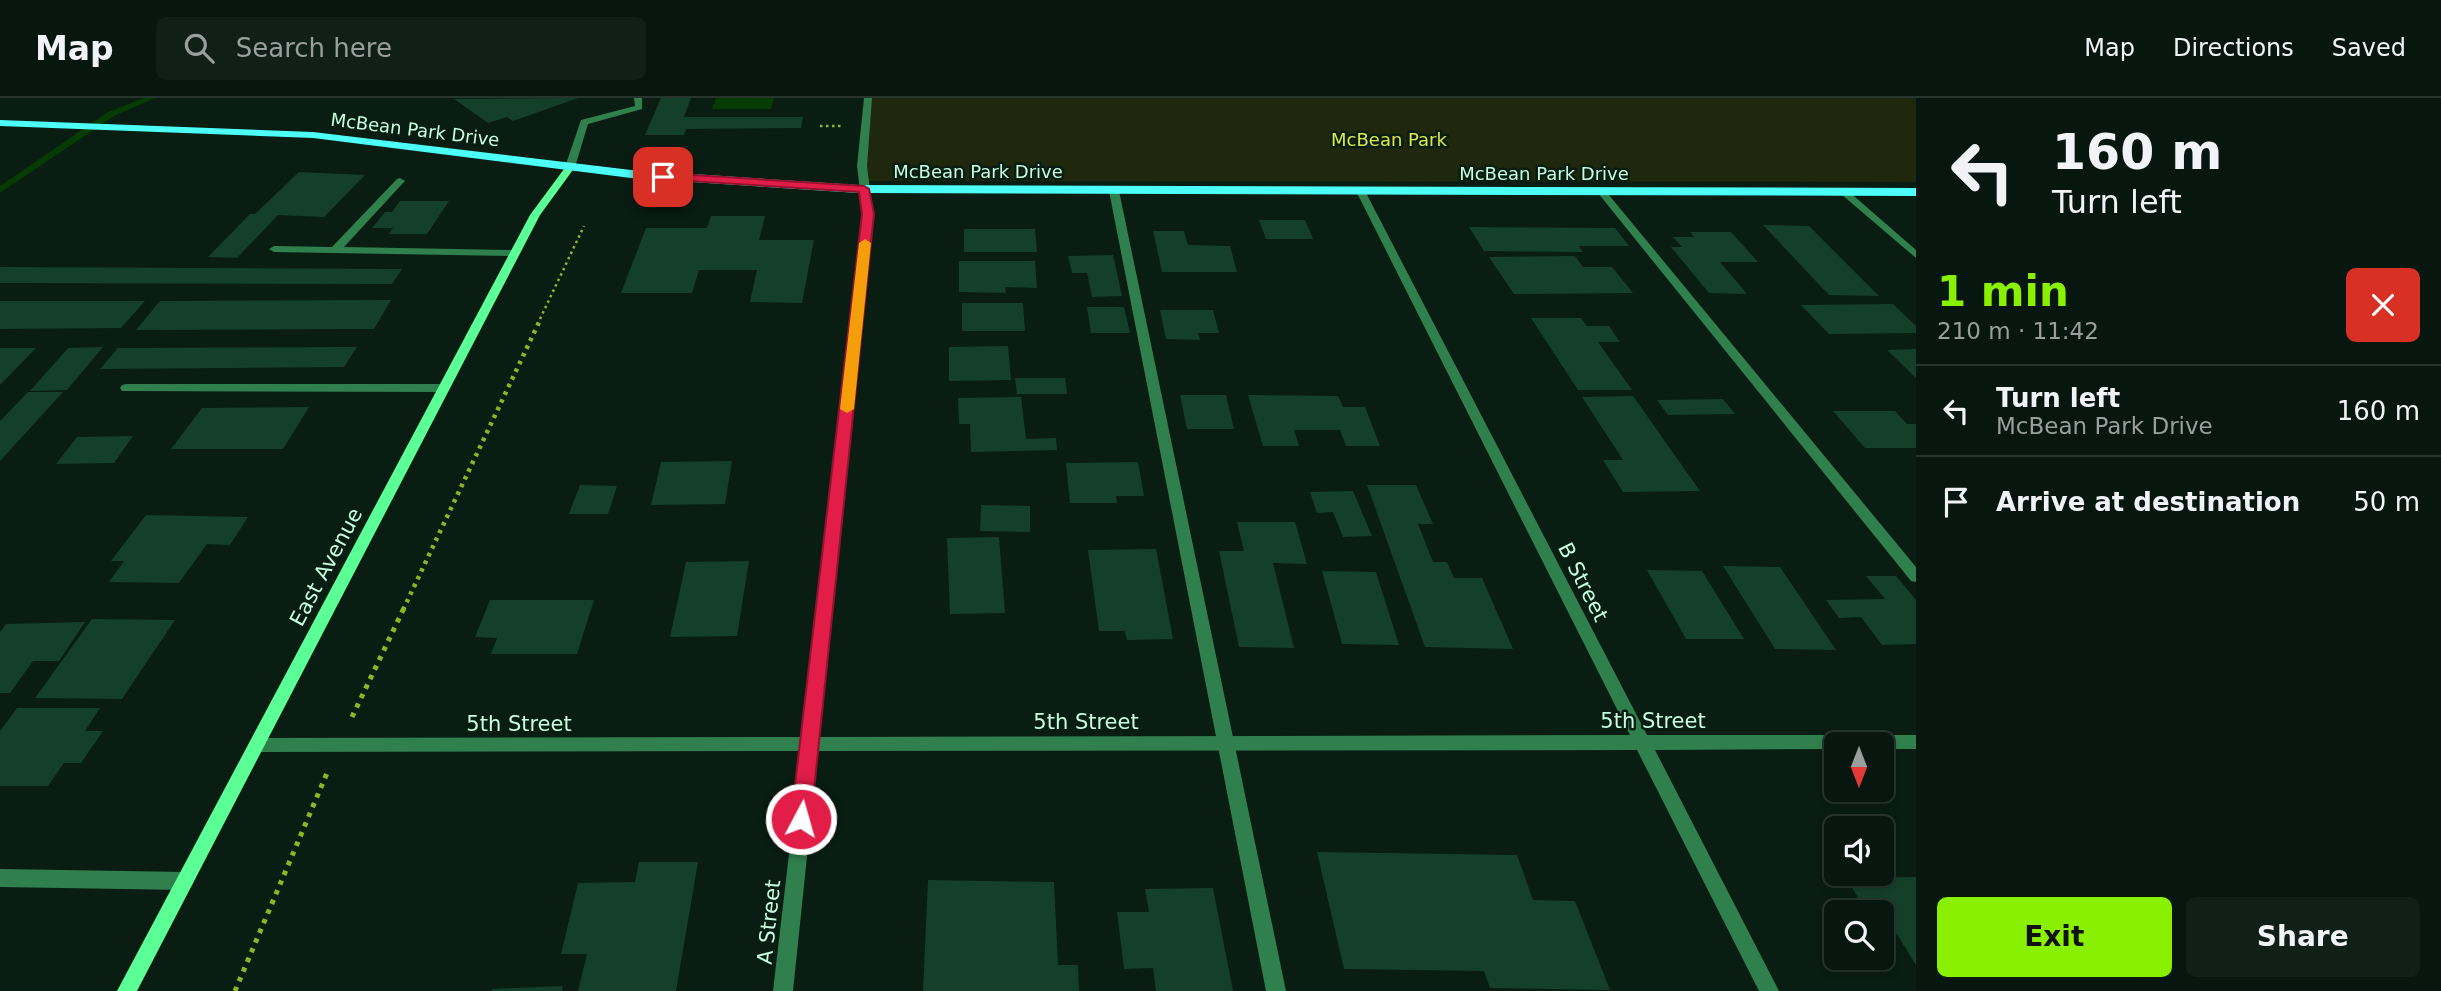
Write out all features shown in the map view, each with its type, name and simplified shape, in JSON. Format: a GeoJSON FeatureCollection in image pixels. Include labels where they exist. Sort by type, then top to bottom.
{"type":"FeatureCollection","features":[{"type":"Feature","properties":{"kind":"main road","name":"McBean Park Drive"},"geometry":{"type":"LineString","coordinates":[[0,123],[313,135],[685,179],[864,189],[1916,192]]}},
{"type":"Feature","properties":{"kind":"street"},"geometry":{"type":"LineString","coordinates":[[570,167],[584,122],[639,107],[638,98]]}},
{"type":"Feature","properties":{"kind":"street","name":"A Street"},"geometry":{"type":"LineString","coordinates":[[783,991],[868,214],[862,166],[868,98]]}},
{"type":"Feature","properties":{"kind":"street","name":"East Avenue"},"geometry":{"type":"LineString","coordinates":[[127,991],[514,253],[535,215],[570,167]]}},
{"type":"Feature","properties":{"kind":"street"},"geometry":{"type":"LineString","coordinates":[[335,250],[400,181]]}},
{"type":"Feature","properties":{"kind":"street"},"geometry":{"type":"LineString","coordinates":[[1114,191],[1276,991]]}},
{"type":"Feature","properties":{"kind":"street","name":"B Street"},"geometry":{"type":"LineString","coordinates":[[1361,191],[1769,991]]}},
{"type":"Feature","properties":{"kind":"street"},"geometry":{"type":"LineString","coordinates":[[1601,191],[1916,577]]}},
{"type":"Feature","properties":{"kind":"street"},"geometry":{"type":"LineString","coordinates":[[1844,192],[1916,255]]}},
{"type":"Feature","properties":{"kind":"street"},"geometry":{"type":"LineString","coordinates":[[274,249],[514,253]]}},
{"type":"Feature","properties":{"kind":"street"},"geometry":{"type":"LineString","coordinates":[[126,388],[444,388]]}},
{"type":"Feature","properties":{"kind":"street","name":"5th Street"},"geometry":{"type":"LineString","coordinates":[[257,745],[1916,742]]}},
{"type":"Feature","properties":{"kind":"street"},"geometry":{"type":"LineString","coordinates":[[0,878],[186,881]]}},
{"type":"Feature","properties":{"kind":"path"},"geometry":{"type":"LineString","coordinates":[[820,127],[843,126]]}},
{"type":"Feature","properties":{"kind":"path"},"geometry":{"type":"LineString","coordinates":[[369,678],[584,226]]}},
{"type":"Feature","properties":{"kind":"path"},"geometry":{"type":"LineString","coordinates":[[235,991],[307,825],[310,810]]}},
{"type":"Feature","properties":{"kind":"green space","name":"McBean Park"},"geometry":{"type":"Polygon","coordinates":[[[867,98],[1916,98],[1916,182],[861,181],[867,98]]]}},
{"type":"Feature","properties":{"kind":"shaded area"},"geometry":{"type":"Polygon","coordinates":[[[716,98],[774,98],[771,109],[712,109],[716,98]]]}},
{"type":"Feature","properties":{"kind":"building"},"geometry":{"type":"Polygon","coordinates":[[[578,98],[513,121],[507,117],[488,123],[454,99],[578,98]]]}},
{"type":"Feature","properties":{"kind":"building"},"geometry":{"type":"Polygon","coordinates":[[[661,98],[691,98],[684,117],[803,117],[801,128],[686,129],[684,135],[645,135],[661,98]]]}},
{"type":"Feature","properties":{"kind":"building"},"geometry":{"type":"Polygon","coordinates":[[[299,172],[365,175],[324,217],[278,215],[237,258],[208,257],[250,214],[255,214],[299,172]]]}},
{"type":"Feature","properties":{"kind":"building"},"geometry":{"type":"Polygon","coordinates":[[[400,201],[449,201],[427,234],[389,234],[393,228],[372,228],[385,212],[392,212],[400,201]]]}},
{"type":"Feature","properties":{"kind":"building"},"geometry":{"type":"Polygon","coordinates":[[[711,216],[765,216],[759,240],[814,240],[802,303],[750,302],[757,270],[699,270],[692,293],[621,293],[646,228],[707,228],[711,216]]]}},
{"type":"Feature","properties":{"kind":"building"},"geometry":{"type":"Polygon","coordinates":[[[1259,220],[1305,220],[1313,239],[1266,239],[1259,220]]]}},
{"type":"Feature","properties":{"kind":"building"},"geometry":{"type":"Polygon","coordinates":[[[1763,225],[1809,226],[1879,296],[1829,295],[1763,225]]]}},
{"type":"Feature","properties":{"kind":"building"},"geometry":{"type":"Polygon","coordinates":[[[1469,227],[1615,228],[1629,246],[1579,246],[1583,252],[1484,251],[1469,227]]]}},
{"type":"Feature","properties":{"kind":"building"},"geometry":{"type":"Polygon","coordinates":[[[964,229],[1035,229],[1037,252],[964,252],[964,229]]]}},
{"type":"Feature","properties":{"kind":"building"},"geometry":{"type":"Polygon","coordinates":[[[1153,231],[1184,231],[1188,245],[1230,246],[1237,272],[1162,272],[1153,231]]]}},
{"type":"Feature","properties":{"kind":"building"},"geometry":{"type":"Polygon","coordinates":[[[1690,232],[1731,232],[1758,262],[1720,262],[1747,294],[1709,293],[1671,247],[1682,247],[1673,237],[1694,237],[1690,232]]]}},
{"type":"Feature","properties":{"kind":"building"},"geometry":{"type":"Polygon","coordinates":[[[1113,255],[1122,296],[1092,297],[1087,273],[1072,273],[1068,256],[1113,255]]]}},
{"type":"Feature","properties":{"kind":"building"},"geometry":{"type":"Polygon","coordinates":[[[1575,256],[1583,267],[1612,267],[1633,293],[1514,294],[1489,257],[1575,256]]]}},
{"type":"Feature","properties":{"kind":"building"},"geometry":{"type":"Polygon","coordinates":[[[959,261],[1035,261],[1037,288],[1005,287],[1006,293],[959,292],[959,261]]]}},
{"type":"Feature","properties":{"kind":"building"},"geometry":{"type":"Polygon","coordinates":[[[0,267],[402,269],[392,284],[0,283],[0,267]]]}},
{"type":"Feature","properties":{"kind":"building"},"geometry":{"type":"Polygon","coordinates":[[[391,300],[374,329],[136,330],[160,301],[391,300]]]}},
{"type":"Feature","properties":{"kind":"building"},"geometry":{"type":"Polygon","coordinates":[[[0,301],[145,301],[121,328],[0,329],[0,301]]]}},
{"type":"Feature","properties":{"kind":"building"},"geometry":{"type":"Polygon","coordinates":[[[962,303],[1023,303],[1025,331],[962,331],[962,303]]]}},
{"type":"Feature","properties":{"kind":"building"},"geometry":{"type":"Polygon","coordinates":[[[1893,304],[1916,326],[1916,333],[1829,334],[1801,305],[1893,304]]]}},
{"type":"Feature","properties":{"kind":"building"},"geometry":{"type":"Polygon","coordinates":[[[1087,307],[1124,307],[1130,333],[1091,333],[1087,307]]]}},
{"type":"Feature","properties":{"kind":"building"},"geometry":{"type":"Polygon","coordinates":[[[1160,310],[1213,310],[1219,333],[1198,333],[1200,340],[1166,339],[1160,310]]]}},
{"type":"Feature","properties":{"kind":"building"},"geometry":{"type":"Polygon","coordinates":[[[1531,318],[1581,318],[1587,326],[1609,326],[1620,342],[1598,342],[1632,390],[1578,390],[1531,318]]]}},
{"type":"Feature","properties":{"kind":"building"},"geometry":{"type":"Polygon","coordinates":[[[1008,346],[1011,380],[949,381],[949,347],[1008,346]]]}},
{"type":"Feature","properties":{"kind":"building"},"geometry":{"type":"Polygon","coordinates":[[[103,347],[67,390],[30,391],[68,348],[103,347]]]}},
{"type":"Feature","properties":{"kind":"building"},"geometry":{"type":"Polygon","coordinates":[[[357,347],[344,367],[100,369],[118,348],[357,347]]]}},
{"type":"Feature","properties":{"kind":"building"},"geometry":{"type":"Polygon","coordinates":[[[0,348],[36,348],[0,385],[0,348]]]}},
{"type":"Feature","properties":{"kind":"building"},"geometry":{"type":"Polygon","coordinates":[[[1916,349],[1916,378],[1887,350],[1916,349]]]}},
{"type":"Feature","properties":{"kind":"building"},"geometry":{"type":"Polygon","coordinates":[[[1015,378],[1065,378],[1067,394],[1017,394],[1015,378]]]}},
{"type":"Feature","properties":{"kind":"building"},"geometry":{"type":"Polygon","coordinates":[[[28,392],[63,392],[0,461],[0,421],[28,392]]]}},
{"type":"Feature","properties":{"kind":"building"},"geometry":{"type":"Polygon","coordinates":[[[1180,395],[1226,395],[1234,429],[1187,429],[1180,395]]]}},
{"type":"Feature","properties":{"kind":"building"},"geometry":{"type":"Polygon","coordinates":[[[1248,395],[1338,396],[1343,407],[1365,407],[1380,446],[1346,446],[1340,430],[1294,430],[1299,446],[1263,446],[1248,395]]]}},
{"type":"Feature","properties":{"kind":"building"},"geometry":{"type":"Polygon","coordinates":[[[1633,396],[1700,491],[1623,492],[1603,460],[1623,460],[1582,397],[1633,396]]]}},
{"type":"Feature","properties":{"kind":"building"},"geometry":{"type":"Polygon","coordinates":[[[1021,397],[1026,439],[1056,438],[1057,450],[971,452],[970,424],[959,424],[958,398],[1021,397]]]}},
{"type":"Feature","properties":{"kind":"building"},"geometry":{"type":"Polygon","coordinates":[[[1723,399],[1735,414],[1668,415],[1657,400],[1723,399]]]}},
{"type":"Feature","properties":{"kind":"building"},"geometry":{"type":"Polygon","coordinates":[[[309,407],[283,449],[171,449],[202,408],[309,407]]]}},
{"type":"Feature","properties":{"kind":"building"},"geometry":{"type":"Polygon","coordinates":[[[1833,411],[1895,411],[1907,424],[1916,424],[1916,448],[1865,448],[1833,411]]]}},
{"type":"Feature","properties":{"kind":"building"},"geometry":{"type":"Polygon","coordinates":[[[133,436],[114,463],[56,464],[77,437],[133,436]]]}},
{"type":"Feature","properties":{"kind":"building"},"geometry":{"type":"Polygon","coordinates":[[[732,461],[725,504],[651,505],[661,462],[732,461]]]}},
{"type":"Feature","properties":{"kind":"building"},"geometry":{"type":"Polygon","coordinates":[[[1138,462],[1144,496],[1116,496],[1117,503],[1070,503],[1066,463],[1138,462]]]}},
{"type":"Feature","properties":{"kind":"building"},"geometry":{"type":"Polygon","coordinates":[[[580,485],[617,486],[608,514],[569,514],[580,485]]]}},
{"type":"Feature","properties":{"kind":"building"},"geometry":{"type":"Polygon","coordinates":[[[1367,485],[1416,485],[1433,524],[1418,524],[1433,562],[1447,562],[1454,578],[1482,578],[1513,649],[1425,647],[1367,485]]]}},
{"type":"Feature","properties":{"kind":"building"},"geometry":{"type":"Polygon","coordinates":[[[1353,491],[1372,536],[1343,537],[1333,512],[1317,513],[1310,492],[1353,491]]]}},
{"type":"Feature","properties":{"kind":"building"},"geometry":{"type":"Polygon","coordinates":[[[981,505],[1030,506],[1030,532],[980,531],[981,505]]]}},
{"type":"Feature","properties":{"kind":"building"},"geometry":{"type":"Polygon","coordinates":[[[146,515],[248,517],[230,545],[207,544],[179,583],[109,582],[124,561],[111,561],[146,515]]]}},
{"type":"Feature","properties":{"kind":"building"},"geometry":{"type":"Polygon","coordinates":[[[1237,522],[1295,522],[1307,564],[1273,563],[1294,648],[1239,647],[1219,551],[1244,551],[1237,522]]]}},
{"type":"Feature","properties":{"kind":"building"},"geometry":{"type":"Polygon","coordinates":[[[999,537],[1005,613],[950,614],[947,538],[999,537]]]}},
{"type":"Feature","properties":{"kind":"building"},"geometry":{"type":"Polygon","coordinates":[[[1156,549],[1173,639],[1127,640],[1125,631],[1099,631],[1088,550],[1156,549]]]}},
{"type":"Feature","properties":{"kind":"building"},"geometry":{"type":"Polygon","coordinates":[[[749,561],[737,636],[670,637],[686,562],[749,561]]]}},
{"type":"Feature","properties":{"kind":"building"},"geometry":{"type":"Polygon","coordinates":[[[1723,566],[1780,567],[1836,650],[1775,649],[1723,566]]]}},
{"type":"Feature","properties":{"kind":"building"},"geometry":{"type":"Polygon","coordinates":[[[1647,570],[1702,571],[1744,639],[1686,639],[1647,570]]]}},
{"type":"Feature","properties":{"kind":"building"},"geometry":{"type":"Polygon","coordinates":[[[1322,571],[1376,572],[1399,645],[1342,644],[1322,571]]]}},
{"type":"Feature","properties":{"kind":"building"},"geometry":{"type":"Polygon","coordinates":[[[1866,576],[1896,576],[1916,600],[1916,644],[1882,645],[1861,617],[1839,618],[1826,600],[1885,599],[1866,576]]]}},
{"type":"Feature","properties":{"kind":"building"},"geometry":{"type":"Polygon","coordinates":[[[490,600],[594,600],[577,654],[491,654],[497,638],[475,637],[490,600]]]}},
{"type":"Feature","properties":{"kind":"building"},"geometry":{"type":"Polygon","coordinates":[[[92,619],[175,620],[122,699],[35,698],[92,619]]]}},
{"type":"Feature","properties":{"kind":"building"},"geometry":{"type":"Polygon","coordinates":[[[85,622],[59,661],[33,661],[10,693],[0,693],[0,632],[6,624],[85,622]]]}},
{"type":"Feature","properties":{"kind":"building"},"geometry":{"type":"Polygon","coordinates":[[[17,708],[100,708],[85,731],[103,731],[81,763],[64,763],[48,786],[0,786],[0,731],[17,708]]]}},
{"type":"Feature","properties":{"kind":"building"},"geometry":{"type":"Polygon","coordinates":[[[1317,852],[1517,855],[1533,900],[1575,901],[1610,990],[1490,988],[1484,971],[1344,969],[1317,852]]]}},
{"type":"Feature","properties":{"kind":"building"},"geometry":{"type":"Polygon","coordinates":[[[639,862],[698,862],[676,991],[578,991],[587,954],[561,954],[578,883],[635,882],[639,862]]]}},
{"type":"Feature","properties":{"kind":"building"},"geometry":{"type":"Polygon","coordinates":[[[1894,877],[1916,877],[1916,965],[1894,929],[1894,900],[1860,900],[1851,886],[1894,886],[1894,877]]]}},
{"type":"Feature","properties":{"kind":"building"},"geometry":{"type":"Polygon","coordinates":[[[928,880],[1054,882],[1058,965],[1078,965],[1079,991],[923,991],[928,880]]]}},
{"type":"Feature","properties":{"kind":"building"},"geometry":{"type":"Polygon","coordinates":[[[1213,888],[1233,991],[1156,991],[1153,968],[1124,969],[1117,912],[1149,912],[1145,889],[1213,888]]]}},
{"type":"Feature","properties":{"kind":"building"},"geometry":{"type":"Polygon","coordinates":[[[563,986],[562,991],[492,991],[492,989],[563,986]]]}},
{"type":"Feature","properties":{"kind":"waterway"},"geometry":{"type":"LineString","coordinates":[[0,190],[111,114],[151,98]]}},
{"type":"Feature","properties":{"kind":"slow traffic"},"geometry":{"type":"LineString","coordinates":[[847,409],[865,243]]}},
{"type":"Feature","properties":{"kind":"route"},"geometry":{"type":"LineString","coordinates":[[663,177],[864,189],[868,214],[801,819]]}}]}
